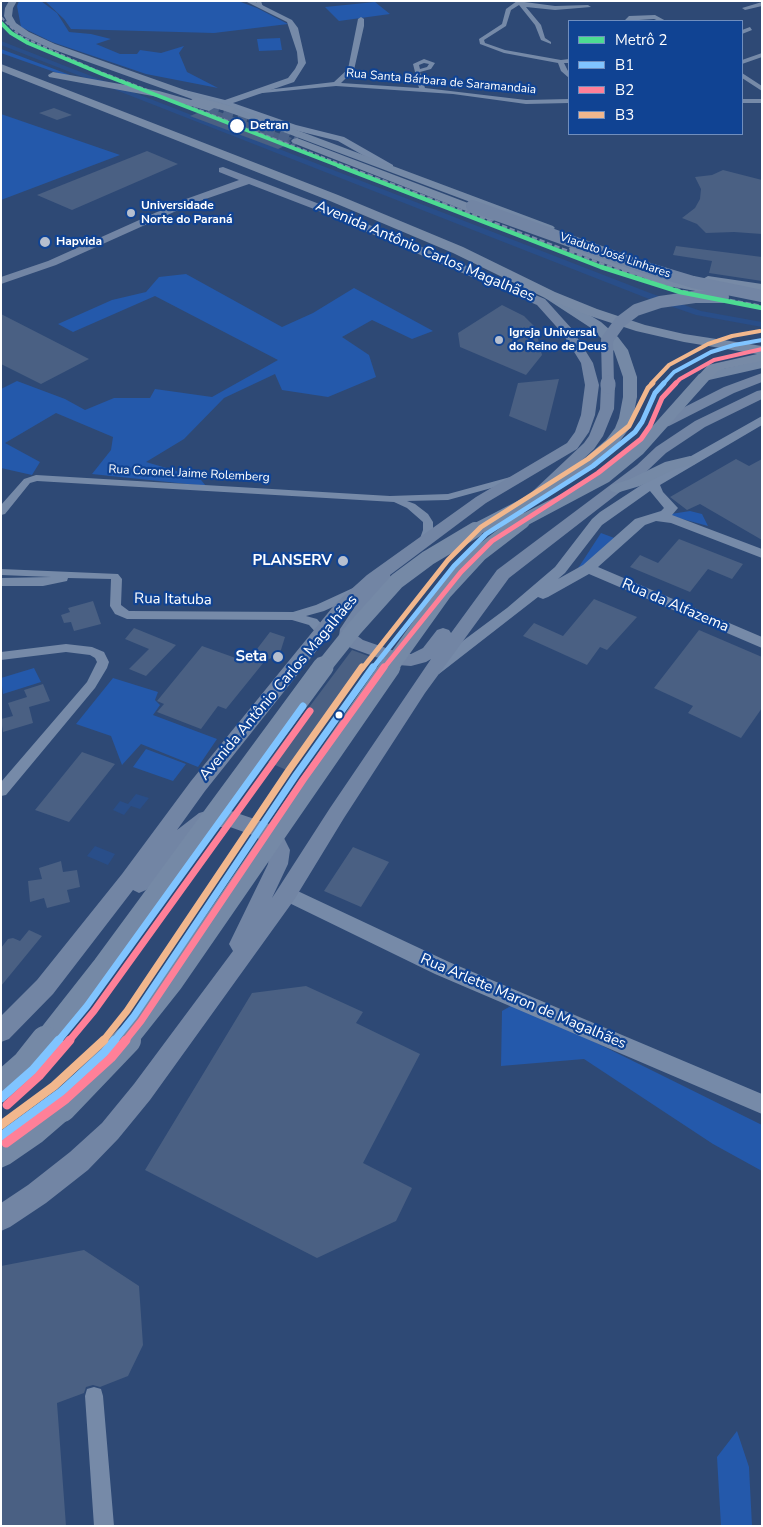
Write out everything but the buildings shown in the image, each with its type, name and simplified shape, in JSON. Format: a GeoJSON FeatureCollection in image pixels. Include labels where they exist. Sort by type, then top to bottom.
{"type":"FeatureCollection","features":[{"type":"Feature","properties":{"kind":"highway"},"geometry":{"type":"LineString","coordinates":[[1,57],[59,77],[159,91],[227,106]]}},
{"type":"Feature","properties":{"kind":"highway","name":"Avenida Antônio Carlos Magalhães"},"geometry":{"type":"LineString","coordinates":[[1,67],[334,198],[458,250],[546,298]]}},
{"type":"Feature","properties":{"kind":"highway"},"geometry":{"type":"LineString","coordinates":[[1,73],[68,98],[113,112]]}},
{"type":"Feature","properties":{"kind":"highway"},"geometry":{"type":"LineString","coordinates":[[159,91],[209,108]]}},
{"type":"Feature","properties":{"kind":"highway"},"geometry":{"type":"LineString","coordinates":[[297,141],[619,266],[668,282],[710,291],[762,296]]}},
{"type":"Feature","properties":{"kind":"highway"},"geometry":{"type":"LineString","coordinates":[[216,151],[216,162],[223,170]]}},
{"type":"Feature","properties":{"kind":"highway"},"geometry":{"type":"LineString","coordinates":[[242,180],[334,198]]}},
{"type":"Feature","properties":{"kind":"highway"},"geometry":{"type":"LineString","coordinates":[[458,250],[477,275]]}},
{"type":"Feature","properties":{"kind":"highway"},"geometry":{"type":"LineString","coordinates":[[610,251],[692,276],[762,288]]}},
{"type":"Feature","properties":{"kind":"highway"},"geometry":{"type":"LineString","coordinates":[[546,298],[662,334],[724,346],[762,350]]}},
{"type":"Feature","properties":{"kind":"highway"},"geometry":{"type":"LineString","coordinates":[[704,377],[720,364],[762,358]]}},
{"type":"Feature","properties":{"kind":"main road"},"geometry":{"type":"LineString","coordinates":[[13,1],[9,8],[8,16],[14,25],[26,34],[159,91]]}},
{"type":"Feature","properties":{"kind":"main road"},"geometry":{"type":"LineString","coordinates":[[227,106],[394,170],[471,202],[610,251]]}},
{"type":"Feature","properties":{"kind":"main road","name":"Avenida Antônio Carlos Magalhães"},"geometry":{"type":"LineString","coordinates":[[1,1086],[26,1064],[103,966],[294,707],[354,629],[398,581],[428,558],[531,500],[584,466],[611,443],[622,429],[629,407],[630,377],[621,350],[596,325],[546,298],[477,275],[242,180],[223,170]]}},
{"type":"Feature","properties":{"kind":"main road"},"geometry":{"type":"LineString","coordinates":[[1,281],[52,263],[190,201],[242,180]]}},
{"type":"Feature","properties":{"kind":"main road","name":"Viaduto José Linhares"},"geometry":{"type":"LineString","coordinates":[[453,201],[471,202],[640,266],[693,282],[762,296]]}},
{"type":"Feature","properties":{"kind":"main road","name":"Avenida Antônio Carlos Magalhães"},"geometry":{"type":"LineString","coordinates":[[531,500],[589,446],[602,424],[607,409],[607,340],[620,322],[636,310],[660,302],[695,297],[762,296]]}},
{"type":"Feature","properties":{"kind":"main road","name":"Avenida Antônio Carlos Magalhães"},"geometry":{"type":"LineString","coordinates":[[1,1032],[45,987],[110,905],[198,786],[322,632],[362,588],[481,500],[562,452],[578,439],[585,425],[591,396],[589,371],[582,354],[546,298]]}},
{"type":"Feature","properties":{"kind":"main road"},"geometry":{"type":"LineString","coordinates":[[1,1156],[33,1133],[62,1108],[134,1032],[172,983],[356,714],[444,592],[479,554],[522,522],[603,479],[638,451],[704,377],[762,364]]}},
{"type":"Feature","properties":{"kind":"main road"},"geometry":{"type":"LineString","coordinates":[[664,423],[729,390],[762,377]]}},
{"type":"Feature","properties":{"kind":"main road"},"geometry":{"type":"LineString","coordinates":[[386,569],[380,583],[348,629],[347,636],[358,644],[398,659],[411,660],[420,658],[429,652],[460,612],[478,594],[617,488],[661,450],[722,412],[762,394]]}},
{"type":"Feature","properties":{"kind":"main road"},"geometry":{"type":"LineString","coordinates":[[691,430],[716,398]]}},
{"type":"Feature","properties":{"kind":"main road"},"geometry":{"type":"LineString","coordinates":[[481,500],[554,471],[578,457]]}},
{"type":"Feature","properties":{"kind":"main road"},"geometry":{"type":"LineString","coordinates":[[617,488],[634,483],[670,465],[690,461]]}},
{"type":"Feature","properties":{"kind":"main road"},"geometry":{"type":"LineString","coordinates":[[1,1218],[37,1194],[72,1166],[110,1130],[142,1092],[287,894],[429,674],[504,574]]}},
{"type":"Feature","properties":{"kind":"main road"},"geometry":{"type":"LineString","coordinates":[[110,905],[133,890],[188,831],[206,819],[230,819],[262,830],[275,840],[278,845],[280,850],[278,864],[241,943],[234,967]]}},
{"type":"Feature","properties":{"kind":"street"},"geometry":{"type":"LineString","coordinates":[[227,106],[252,92],[291,80],[302,63],[301,52],[292,24],[260,4],[248,1]]}},
{"type":"Feature","properties":{"kind":"street"},"geometry":{"type":"LineString","coordinates":[[520,3],[538,24],[543,39],[549,43]]}},
{"type":"Feature","properties":{"kind":"street"},"geometry":{"type":"LineString","coordinates":[[568,61],[561,62],[491,48],[483,44],[481,40],[504,25],[509,9],[520,3],[555,8],[588,7]]}},
{"type":"Feature","properties":{"kind":"street"},"geometry":{"type":"LineString","coordinates":[[745,8],[762,4]]}},
{"type":"Feature","properties":{"kind":"street"},"geometry":{"type":"LineString","coordinates":[[336,84],[351,70],[361,19]]}},
{"type":"Feature","properties":{"kind":"street"},"geometry":{"type":"LineString","coordinates":[[627,20],[661,19]]}},
{"type":"Feature","properties":{"kind":"street"},"geometry":{"type":"LineString","coordinates":[[743,32],[750,29]]}},
{"type":"Feature","properties":{"kind":"street"},"geometry":{"type":"LineString","coordinates":[[743,62],[762,55]]}},
{"type":"Feature","properties":{"kind":"street"},"geometry":{"type":"LineString","coordinates":[[423,90],[418,72],[430,67],[432,63],[426,61]]}},
{"type":"Feature","properties":{"kind":"street"},"geometry":{"type":"LineString","coordinates":[[561,62],[563,70],[568,75]]}},
{"type":"Feature","properties":{"kind":"street"},"geometry":{"type":"LineString","coordinates":[[743,76],[762,89]]}},
{"type":"Feature","properties":{"kind":"street","name":"Rua Santa Bárbara de Saramandaia"},"geometry":{"type":"LineString","coordinates":[[252,92],[336,84],[423,90],[526,102],[568,101]]}},
{"type":"Feature","properties":{"kind":"street"},"geometry":{"type":"LineString","coordinates":[[743,101],[762,102]]}},
{"type":"Feature","properties":{"kind":"street"},"geometry":{"type":"LineString","coordinates":[[429,674],[512,611],[560,570],[605,514],[656,480],[762,420]]}},
{"type":"Feature","properties":{"kind":"street","name":"Rua Coronel Jaime Rolemberg"},"geometry":{"type":"LineString","coordinates":[[1,512],[27,481],[36,478],[390,500],[448,497],[514,479]]}},
{"type":"Feature","properties":{"kind":"street"},"geometry":{"type":"LineString","coordinates":[[512,611],[588,568],[640,522],[666,514],[672,508],[657,493],[654,485],[656,480]]}},
{"type":"Feature","properties":{"kind":"street","name":"Rua Coronel Jaime Rolemberg"},"geometry":{"type":"LineString","coordinates":[[390,500],[411,506],[424,516],[428,522],[428,530],[423,544]]}},
{"type":"Feature","properties":{"kind":"street"},"geometry":{"type":"LineString","coordinates":[[656,517],[682,522],[762,554]]}},
{"type":"Feature","properties":{"kind":"street","name":"Rua da Alfazema"},"geometry":{"type":"LineString","coordinates":[[588,568],[762,643]]}},
{"type":"Feature","properties":{"kind":"street","name":"Rua Itatuba"},"geometry":{"type":"LineString","coordinates":[[1,572],[114,576],[117,579],[115,606],[119,611],[127,615],[292,616],[313,622],[322,632]]}},
{"type":"Feature","properties":{"kind":"street","name":"Rua Itatuba"},"geometry":{"type":"LineString","coordinates":[[1,582],[51,582],[88,574]]}},
{"type":"Feature","properties":{"kind":"street","name":"Rua Itatuba"},"geometry":{"type":"LineString","coordinates":[[292,616],[320,608],[362,588]]}},
{"type":"Feature","properties":{"kind":"street"},"geometry":{"type":"LineString","coordinates":[[1,656],[66,648],[92,651],[100,656],[102,662],[101,668],[90,685],[1,791]]}},
{"type":"Feature","properties":{"kind":"street","name":"Rua Arlette Maron de Magalhães"},"geometry":{"type":"LineString","coordinates":[[287,894],[442,968],[762,1104]]}},
{"type":"Feature","properties":{"kind":"street"},"geometry":{"type":"LineString","coordinates":[[94,1396],[104,1526]]}},
{"type":"Feature","properties":{"kind":"shaded area"},"geometry":{"type":"Polygon","coordinates":[[[19,1],[41,1],[57,13],[69,32],[91,34],[111,39],[96,44],[120,54],[137,54],[140,50],[161,53],[184,46],[179,53],[187,72],[218,88],[146,74],[52,42],[21,27],[17,6],[19,1]]]}},
{"type":"Feature","properties":{"kind":"shaded area"},"geometry":{"type":"Polygon","coordinates":[[[45,1],[238,1],[257,8],[288,24],[214,33],[71,29],[64,19],[45,1]]]}},
{"type":"Feature","properties":{"kind":"shaded area"},"geometry":{"type":"Polygon","coordinates":[[[375,2],[390,14],[339,21],[325,7],[375,2]]]}},
{"type":"Feature","properties":{"kind":"shaded area"},"geometry":{"type":"Polygon","coordinates":[[[280,38],[282,50],[259,51],[257,39],[280,38]]]}},
{"type":"Feature","properties":{"kind":"shaded area"},"geometry":{"type":"Polygon","coordinates":[[[1,49],[78,78],[63,75],[1,53],[1,49]]]}},
{"type":"Feature","properties":{"kind":"shaded area"},"geometry":{"type":"Polygon","coordinates":[[[1,114],[120,155],[1,200],[1,114]]]}},
{"type":"Feature","properties":{"kind":"shaded area"},"geometry":{"type":"Polygon","coordinates":[[[186,274],[282,327],[313,313],[354,288],[433,331],[412,339],[372,320],[342,337],[369,355],[376,377],[328,397],[282,390],[275,374],[224,398],[184,439],[146,462],[180,472],[192,469],[206,486],[92,474],[111,450],[113,437],[56,413],[5,443],[40,462],[32,475],[1,468],[1,389],[17,381],[65,399],[85,410],[114,398],[150,398],[155,389],[212,397],[278,360],[155,296],[73,332],[58,324],[112,300],[146,292],[159,277],[186,274]]]}},
{"type":"Feature","properties":{"kind":"shaded area"},"geometry":{"type":"Polygon","coordinates":[[[690,511],[702,514],[708,526],[671,516],[671,514],[690,511]]]}},
{"type":"Feature","properties":{"kind":"shaded area"},"geometry":{"type":"Polygon","coordinates":[[[601,533],[617,539],[573,576],[601,533]]]}},
{"type":"Feature","properties":{"kind":"shaded area"},"geometry":{"type":"Polygon","coordinates":[[[34,668],[41,682],[3,694],[1,678],[34,668]]]}},
{"type":"Feature","properties":{"kind":"shaded area"},"geometry":{"type":"Polygon","coordinates":[[[113,678],[158,692],[155,700],[160,705],[153,715],[217,739],[198,767],[141,744],[122,765],[111,736],[76,724],[113,678]]]}},
{"type":"Feature","properties":{"kind":"shaded area"},"geometry":{"type":"Polygon","coordinates":[[[146,749],[186,764],[173,781],[133,767],[146,749]]]}},
{"type":"Feature","properties":{"kind":"shaded area"},"geometry":{"type":"Polygon","coordinates":[[[136,794],[149,798],[140,809],[131,806],[124,815],[113,810],[120,801],[128,804],[136,794]]]}},
{"type":"Feature","properties":{"kind":"shaded area"},"geometry":{"type":"Polygon","coordinates":[[[95,846],[115,854],[108,865],[87,856],[95,846]]]}},
{"type":"Feature","properties":{"kind":"shaded area"},"geometry":{"type":"Polygon","coordinates":[[[516,1003],[762,1125],[762,1171],[713,1144],[584,1059],[501,1066],[502,1011],[516,1003]]]}},
{"type":"Feature","properties":{"kind":"shaded area"},"geometry":{"type":"Polygon","coordinates":[[[737,1431],[749,1467],[752,1526],[721,1526],[717,1457],[737,1431]]]}},
{"type":"Feature","properties":{"kind":"waterway"},"geometry":{"type":"LineString","coordinates":[[1,43],[647,295],[699,313],[762,325]]}},
{"type":"Feature","properties":{"kind":"tunnel"},"geometry":{"type":"LineString","coordinates":[[209,108],[297,141]]}},
{"type":"Feature","properties":{"kind":"railway"},"geometry":{"type":"LineString","coordinates":[[1,17],[20,36],[93,69],[348,167]]}},
{"type":"Feature","properties":{"kind":"railway"},"geometry":{"type":"LineString","coordinates":[[345,166],[605,265],[683,291],[762,306]]}},
{"type":"Feature","properties":{"kind":"metro line","name":"2"},"geometry":{"type":"LineString","coordinates":[[1,23],[11,33],[28,43],[102,74],[601,267],[680,292],[762,308]]}},
{"type":"Feature","properties":{"kind":"transit line","name":"B3"},"geometry":{"type":"LineString","coordinates":[[1,1125],[54,1086],[99,1046],[127,1011],[289,770],[377,647],[448,560],[481,527],[588,459],[629,426],[648,388],[669,365],[708,344],[732,336],[760,331]]}},
{"type":"Feature","properties":{"kind":"transit line","name":"B1"},"geometry":{"type":"LineString","coordinates":[[1,1136],[60,1093],[105,1052],[134,1016],[296,775],[384,652],[454,566],[486,534],[593,466],[635,432],[642,422],[655,393],[674,372],[711,352],[734,345],[762,340]]}},
{"type":"Feature","properties":{"kind":"transit line","name":"B2"},"geometry":{"type":"LineString","coordinates":[[6,1143],[66,1099],[111,1058],[141,1021],[303,780],[391,657],[461,572],[492,541],[598,473],[641,439],[650,426],[662,398],[680,379],[714,360],[762,349]]}},
{"type":"Feature","properties":{"kind":"transit line","name":"B1"},"geometry":{"type":"LineString","coordinates":[[1,1098],[33,1070],[87,1006],[303,706]]}},
{"type":"Feature","properties":{"kind":"transit line","name":"B2"},"geometry":{"type":"LineString","coordinates":[[7,1105],[39,1076],[94,1011],[310,711]]}},
{"type":"Feature","properties":{"kind":"place","name":"Detran"},"geometry":{"type":"Point","coordinates":[237,126]}},
{"type":"Feature","properties":{"kind":"place","name":"Universidade Norte do Paraná"},"geometry":{"type":"Point","coordinates":[131,213]}},
{"type":"Feature","properties":{"kind":"place","name":"Hapvida"},"geometry":{"type":"Point","coordinates":[45,242]}},
{"type":"Feature","properties":{"kind":"place","name":"Igreja Universal do Reino de Deus"},"geometry":{"type":"Point","coordinates":[499,340]}},
{"type":"Feature","properties":{"kind":"place","name":"PLANSERV"},"geometry":{"type":"Point","coordinates":[343,561]}},
{"type":"Feature","properties":{"kind":"place","name":"Seta"},"geometry":{"type":"Point","coordinates":[278,657]}}]}
